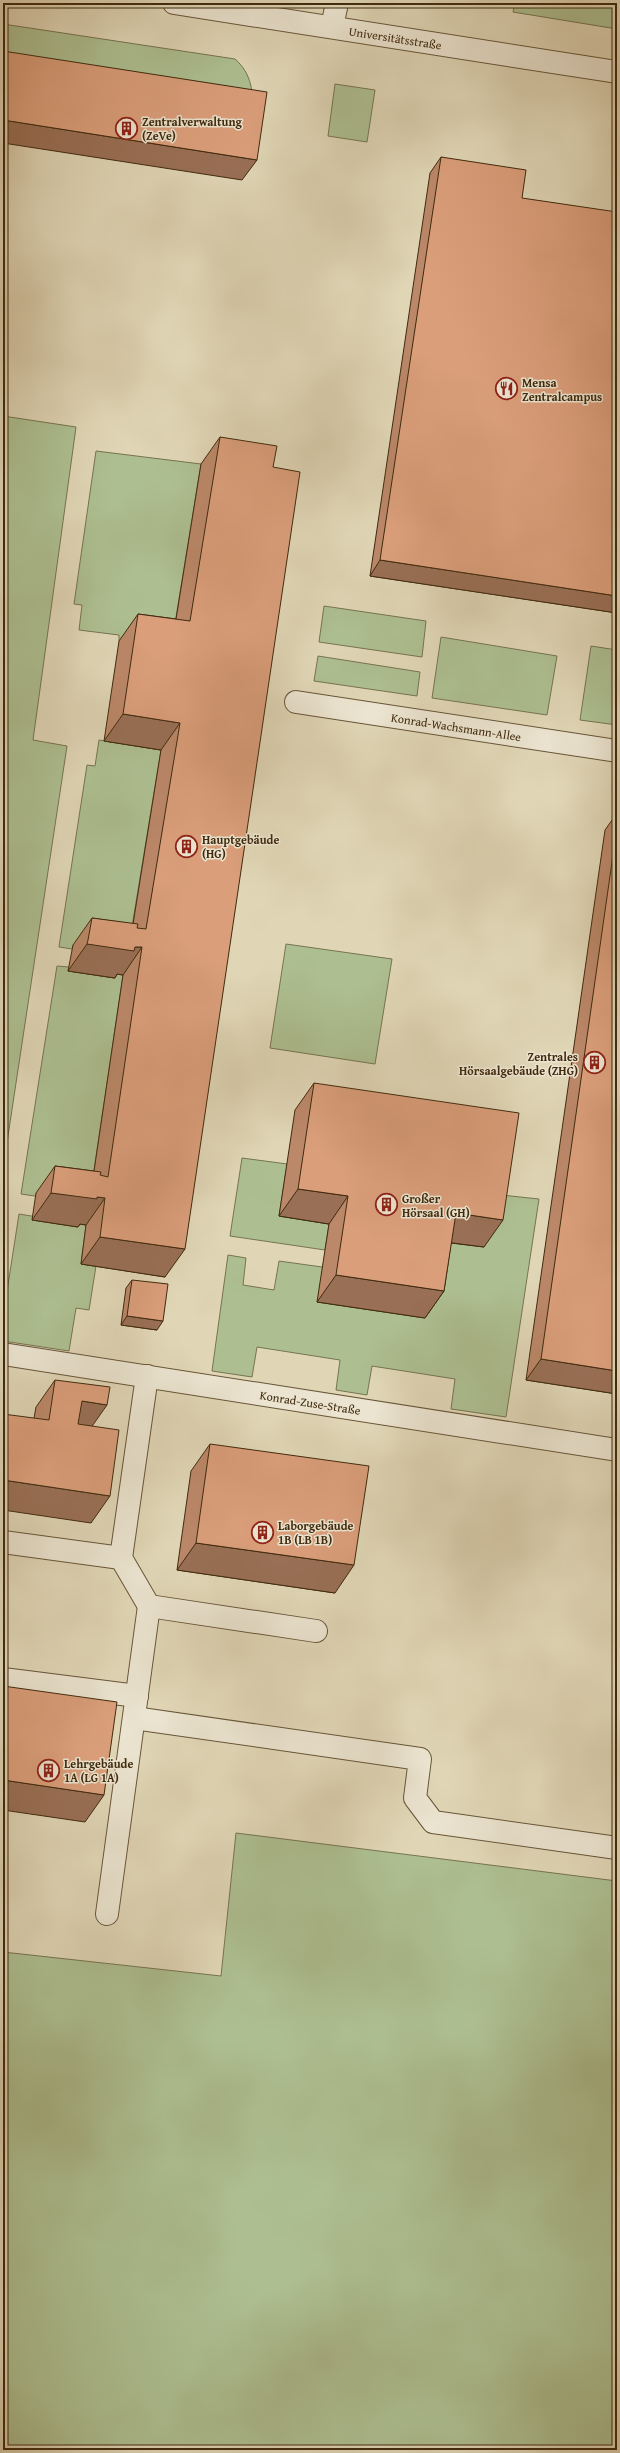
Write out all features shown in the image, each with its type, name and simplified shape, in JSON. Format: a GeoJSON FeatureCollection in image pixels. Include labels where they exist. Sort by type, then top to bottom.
{"type":"FeatureCollection","features":[{"type":"Feature","properties":{"kind":"street","name":"Universitätsstraße"},"geometry":{"type":"LineString","coordinates":[[174,3],[617,72]]}},
{"type":"Feature","properties":{"kind":"street"},"geometry":{"type":"LineString","coordinates":[[332,27],[337,3]]}},
{"type":"Feature","properties":{"kind":"street","name":"Konrad-Wachsmann-Allee"},"geometry":{"type":"LineString","coordinates":[[296,702],[617,751]]}},
{"type":"Feature","properties":{"kind":"street","name":"Konrad-Zuse-Straße"},"geometry":{"type":"LineString","coordinates":[[3,1354],[617,1450]]}},
{"type":"Feature","properties":{"kind":"street"},"geometry":{"type":"LineString","coordinates":[[107,1914],[149,1606],[121,1558],[147,1376]]}},
{"type":"Feature","properties":{"kind":"street"},"geometry":{"type":"LineString","coordinates":[[3,1542],[121,1558]]}},
{"type":"Feature","properties":{"kind":"street"},"geometry":{"type":"LineString","coordinates":[[149,1606],[316,1631]]}},
{"type":"Feature","properties":{"kind":"street"},"geometry":{"type":"LineString","coordinates":[[3,1679],[137,1696]]}},
{"type":"Feature","properties":{"kind":"street"},"geometry":{"type":"LineString","coordinates":[[134,1718],[420,1759],[415,1798],[433,1822],[617,1848]]}},
{"type":"Feature","properties":{"kind":"green space"},"geometry":{"type":"Polygon","coordinates":[[[515,3],[617,3],[617,29],[513,12],[515,3]]]}},
{"type":"Feature","properties":{"kind":"green space"},"geometry":{"type":"Polygon","coordinates":[[[3,24],[235,59],[241,65],[248,77],[253,98],[253,113],[3,74],[3,24]]]}},
{"type":"Feature","properties":{"kind":"green space"},"geometry":{"type":"Polygon","coordinates":[[[335,84],[375,90],[367,142],[328,136],[335,84]]]}},
{"type":"Feature","properties":{"kind":"green space"},"geometry":{"type":"Polygon","coordinates":[[[3,416],[76,427],[33,740],[67,746],[3,1169],[3,416]]]}},
{"type":"Feature","properties":{"kind":"green space"},"geometry":{"type":"Polygon","coordinates":[[[96,451],[201,464],[171,648],[119,641],[119,635],[79,630],[82,605],[74,604],[96,451]]]}},
{"type":"Feature","properties":{"kind":"green space"},"geometry":{"type":"Polygon","coordinates":[[[324,606],[426,621],[422,657],[319,642],[324,606]]]}},
{"type":"Feature","properties":{"kind":"green space"},"geometry":{"type":"Polygon","coordinates":[[[441,637],[557,656],[547,715],[432,698],[441,637]]]}},
{"type":"Feature","properties":{"kind":"green space"},"geometry":{"type":"Polygon","coordinates":[[[591,646],[617,650],[617,725],[580,720],[591,646]]]}},
{"type":"Feature","properties":{"kind":"green space"},"geometry":{"type":"Polygon","coordinates":[[[318,656],[420,672],[417,696],[314,681],[318,656]]]}},
{"type":"Feature","properties":{"kind":"green space"},"geometry":{"type":"Polygon","coordinates":[[[99,740],[161,750],[127,957],[73,945],[72,949],[59,947],[87,765],[95,766],[99,740]]]}},
{"type":"Feature","properties":{"kind":"green space"},"geometry":{"type":"Polygon","coordinates":[[[286,944],[392,959],[375,1064],[270,1048],[286,944]]]}},
{"type":"Feature","properties":{"kind":"green space"},"geometry":{"type":"Polygon","coordinates":[[[57,966],[69,967],[68,971],[114,978],[116,974],[123,975],[89,1204],[21,1194],[57,966]]]}},
{"type":"Feature","properties":{"kind":"green space"},"geometry":{"type":"Polygon","coordinates":[[[242,1158],[287,1164],[279,1216],[329,1224],[325,1250],[230,1236],[242,1158]]]}},
{"type":"Feature","properties":{"kind":"green space"},"geometry":{"type":"Polygon","coordinates":[[[492,1194],[539,1199],[506,1417],[451,1409],[455,1379],[372,1366],[367,1395],[336,1390],[340,1360],[257,1347],[252,1377],[212,1371],[228,1255],[246,1258],[243,1285],[274,1290],[279,1261],[322,1267],[437,1241],[492,1194]]]}},
{"type":"Feature","properties":{"kind":"green space"},"geometry":{"type":"Polygon","coordinates":[[[19,1214],[86,1225],[81,1264],[96,1266],[89,1310],[76,1308],[69,1351],[3,1341],[3,1317],[19,1214]]]}},
{"type":"Feature","properties":{"kind":"green space"},"geometry":{"type":"Polygon","coordinates":[[[236,1833],[617,1881],[617,2450],[3,2450],[3,1952],[221,1976],[236,1833]]]}},
{"type":"Feature","properties":{"kind":"building","name":"Zentralverwaltung (ZeVe)"},"geometry":{"type":"Polygon","coordinates":[[[3,51],[267,92],[257,160],[3,120],[3,51]]]}},
{"type":"Feature","properties":{"kind":"building","name":"Mensa Zentralcampus"},"geometry":{"type":"Polygon","coordinates":[[[441,157],[526,170],[522,198],[617,212],[617,596],[380,560],[441,157]]]}},
{"type":"Feature","properties":{"kind":"building","name":"Hauptgebäude (HG)"},"geometry":{"type":"Polygon","coordinates":[[[220,437],[277,446],[273,467],[300,472],[185,1249],[100,1237],[105,1198],[97,1197],[97,1199],[51,1193],[55,1166],[101,1172],[100,1175],[108,1177],[142,947],[135,947],[134,951],[87,944],[92,918],[138,924],[137,928],[146,929],[180,723],[123,714],[138,614],[190,621],[220,437]]]}},
{"type":"Feature","properties":{"kind":"building","name":"Zentrales Hörsaalgebäude (ZHG)"},"geometry":{"type":"Polygon","coordinates":[[[617,827],[617,1371],[541,1359],[617,827]]]}},
{"type":"Feature","properties":{"kind":"building","name":"Großer Hörsaal (GH)"},"geometry":{"type":"Polygon","coordinates":[[[314,1083],[519,1113],[503,1220],[456,1213],[444,1291],[336,1275],[348,1196],[298,1189],[314,1083]]]}},
{"type":"Feature","properties":{"kind":"building"},"geometry":{"type":"Polygon","coordinates":[[[132,1280],[168,1284],[163,1321],[127,1316],[132,1280]]]}},
{"type":"Feature","properties":{"kind":"building"},"geometry":{"type":"Polygon","coordinates":[[[55,1380],[110,1387],[107,1405],[82,1401],[78,1424],[119,1430],[110,1496],[3,1480],[3,1414],[49,1420],[55,1380]]]}},
{"type":"Feature","properties":{"kind":"building","name":"Laborgebäude 1B (LB 1B)"},"geometry":{"type":"Polygon","coordinates":[[[210,1444],[369,1466],[354,1565],[196,1543],[210,1444]]]}},
{"type":"Feature","properties":{"kind":"building"},"geometry":{"type":"Polygon","coordinates":[[[3,1686],[117,1702],[104,1795],[3,1780],[3,1686]]]}},
{"type":"Feature","properties":{"kind":"place","name":"Zentralverwaltung (ZeVe)"},"geometry":{"type":"Point","coordinates":[127,128]}},
{"type":"Feature","properties":{"kind":"place","name":"Mensa Zentralcampus"},"geometry":{"type":"Point","coordinates":[507,389]}},
{"type":"Feature","properties":{"kind":"place","name":"Hauptgebäude (HG)"},"geometry":{"type":"Point","coordinates":[187,846]}},
{"type":"Feature","properties":{"kind":"place","name":"Zentrales Hörsaalgebäude (ZHG)"},"geometry":{"type":"Point","coordinates":[594,1063]}},
{"type":"Feature","properties":{"kind":"place","name":"Großer Hörsaal (GH)"},"geometry":{"type":"Point","coordinates":[386,1205]}},
{"type":"Feature","properties":{"kind":"place","name":"Laborgebäude 1B (LB 1B)"},"geometry":{"type":"Point","coordinates":[263,1532]}},
{"type":"Feature","properties":{"kind":"place","name":"Lehrgebäude 1A (LG 1A)"},"geometry":{"type":"Point","coordinates":[48,1770]}}]}
